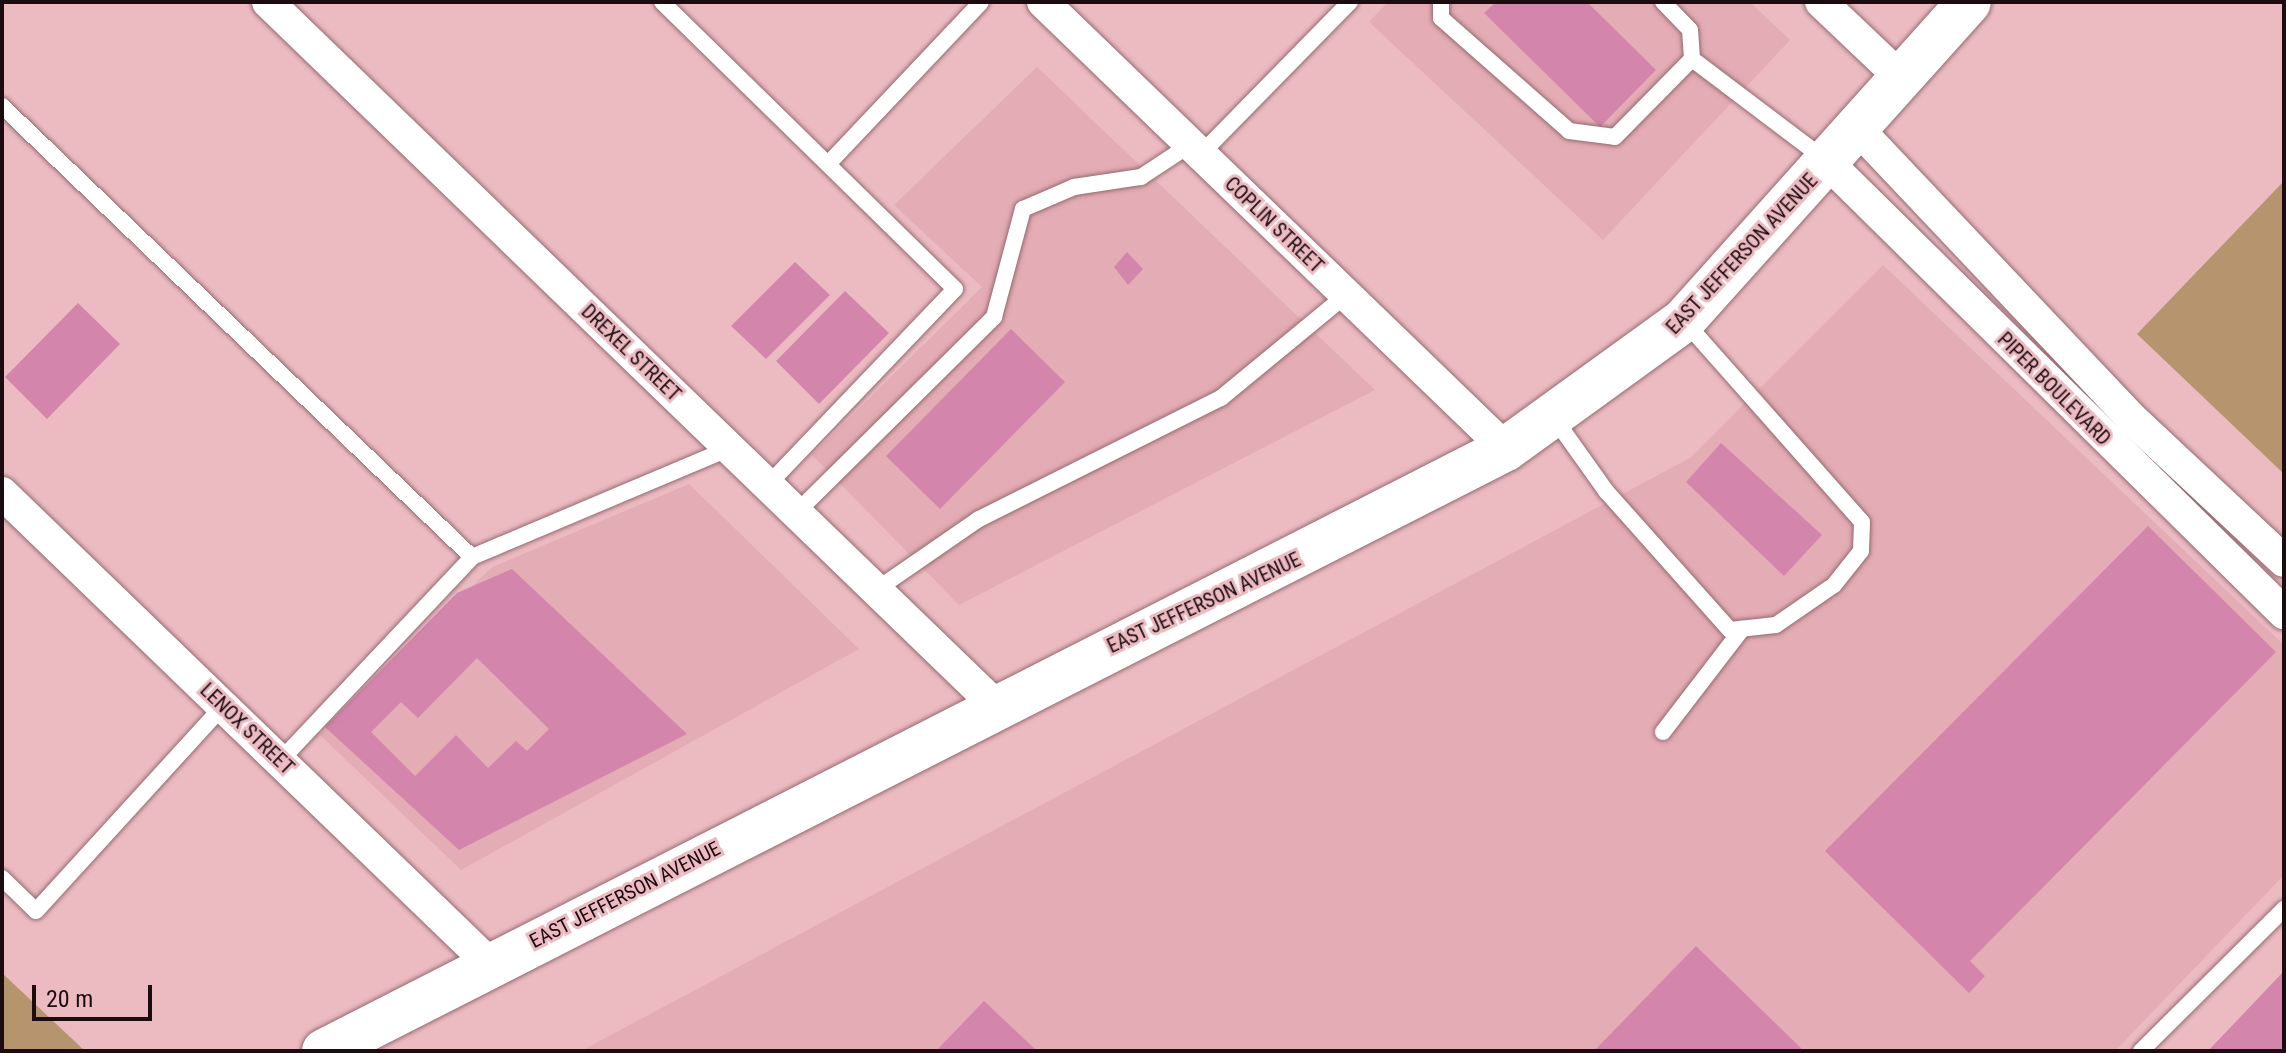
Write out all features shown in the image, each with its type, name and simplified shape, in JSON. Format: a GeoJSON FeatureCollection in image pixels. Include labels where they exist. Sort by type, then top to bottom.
{"type":"FeatureCollection","features":[{"type":"Feature","properties":{"kind":"main road","name":"EAST JEFFERSON AVENUE"},"geometry":{"type":"LineString","coordinates":[[324,1051],[994,704],[1243,587],[1506,449],[1554,418],[1683,321],[1828,163],[1969,2]]}},
{"type":"Feature","properties":{"kind":"street","name":"DREXEL STREET"},"geometry":{"type":"LineString","coordinates":[[268,2],[994,704]]}},
{"type":"Feature","properties":{"kind":"street","name":"COPLIN STREET"},"geometry":{"type":"LineString","coordinates":[[1043,2],[1506,449]]}},
{"type":"Feature","properties":{"kind":"street"},"geometry":{"type":"LineString","coordinates":[[1821,2],[1902,79]]}},
{"type":"Feature","properties":{"kind":"street","name":"PIPER BOULEVARD"},"geometry":{"type":"LineString","coordinates":[[1858,129],[2129,416],[2284,561]]}},
{"type":"Feature","properties":{"kind":"street","name":"PIPER BOULEVARD"},"geometry":{"type":"LineString","coordinates":[[1828,163],[2284,613]]}},
{"type":"Feature","properties":{"kind":"street","name":"LENOX STREET"},"geometry":{"type":"LineString","coordinates":[[2,493],[491,965]]}},
{"type":"Feature","properties":{"kind":"lane"},"geometry":{"type":"LineString","coordinates":[[662,2],[955,289],[768,485]]}},
{"type":"Feature","properties":{"kind":"lane"},"geometry":{"type":"LineString","coordinates":[[829,163],[981,2]]}},
{"type":"Feature","properties":{"kind":"lane"},"geometry":{"type":"LineString","coordinates":[[796,513],[994,317],[1023,209],[1074,187],[1141,177],[1196,149],[1350,2]]}},
{"type":"Feature","properties":{"kind":"lane"},"geometry":{"type":"LineString","coordinates":[[1441,2],[1441,18],[1569,131],[1615,137],[1692,59],[1690,30],[1663,2]]}},
{"type":"Feature","properties":{"kind":"lane"},"geometry":{"type":"LineString","coordinates":[[1692,59],[1828,163]]}},
{"type":"Feature","properties":{"kind":"lane"},"geometry":{"type":"LineString","coordinates":[[2,106],[472,557]]}},
{"type":"Feature","properties":{"kind":"lane"},"geometry":{"type":"LineString","coordinates":[[876,590],[979,519],[1221,398],[1346,295]]}},
{"type":"Feature","properties":{"kind":"lane"},"geometry":{"type":"LineString","coordinates":[[1554,418],[1606,491],[1730,630],[1776,625],[1834,585],[1861,551],[1862,522],[1683,321]]}},
{"type":"Feature","properties":{"kind":"lane"},"geometry":{"type":"LineString","coordinates":[[280,761],[472,557],[730,448]]}},
{"type":"Feature","properties":{"kind":"lane"},"geometry":{"type":"LineString","coordinates":[[1663,732],[1742,629]]}},
{"type":"Feature","properties":{"kind":"lane"},"geometry":{"type":"LineString","coordinates":[[2,878],[36,911],[223,706]]}},
{"type":"Feature","properties":{"kind":"lane"},"geometry":{"type":"LineString","coordinates":[[2141,1051],[2284,909]]}},
{"type":"Feature","properties":{"kind":"shaded area"},"geometry":{"type":"Polygon","coordinates":[[[1388,2],[1750,2],[1790,40],[1603,240],[1369,22],[1388,2]]]}},
{"type":"Feature","properties":{"kind":"shaded area"},"geometry":{"type":"Polygon","coordinates":[[[1037,67],[1375,390],[959,605],[812,455],[982,287],[894,205],[1037,67]]]}},
{"type":"Feature","properties":{"kind":"shaded area"},"geometry":{"type":"Polygon","coordinates":[[[2284,181],[2284,474],[2137,334],[2284,181]]]}},
{"type":"Feature","properties":{"kind":"shaded area"},"geometry":{"type":"Polygon","coordinates":[[[1883,265],[2284,645],[2284,875],[2115,1051],[581,1051],[1690,458],[1883,265]]]}},
{"type":"Feature","properties":{"kind":"shaded area"},"geometry":{"type":"Polygon","coordinates":[[[689,484],[859,649],[461,870],[320,735],[492,567],[689,484]]]}},
{"type":"Feature","properties":{"kind":"shaded area"},"geometry":{"type":"Polygon","coordinates":[[[2,973],[85,1051],[2,1051],[2,973]]]}},
{"type":"Feature","properties":{"kind":"building"},"geometry":{"type":"Polygon","coordinates":[[[1496,2],[1587,2],[1656,70],[1600,127],[1484,13],[1496,2]]]}},
{"type":"Feature","properties":{"kind":"building"},"geometry":{"type":"Polygon","coordinates":[[[1127,252],[1143,269],[1128,285],[1114,267],[1127,252]]]}},
{"type":"Feature","properties":{"kind":"building"},"geometry":{"type":"Polygon","coordinates":[[[795,262],[830,295],[766,359],[731,326],[795,262]]]}},
{"type":"Feature","properties":{"kind":"building"},"geometry":{"type":"Polygon","coordinates":[[[845,291],[889,333],[819,404],[776,361],[845,291]]]}},
{"type":"Feature","properties":{"kind":"building"},"geometry":{"type":"Polygon","coordinates":[[[78,303],[120,344],[47,419],[5,377],[78,303]]]}},
{"type":"Feature","properties":{"kind":"building"},"geometry":{"type":"Polygon","coordinates":[[[1011,329],[1065,382],[940,509],[886,456],[1011,329]]]}},
{"type":"Feature","properties":{"kind":"building"},"geometry":{"type":"Polygon","coordinates":[[[1721,443],[1822,535],[1784,576],[1686,482],[1721,443]]]}},
{"type":"Feature","properties":{"kind":"building"},"geometry":{"type":"Polygon","coordinates":[[[2148,526],[2276,652],[1970,961],[1985,976],[1969,993],[1825,851],[2148,526]]]}},
{"type":"Feature","properties":{"kind":"building"},"geometry":{"type":"Polygon","coordinates":[[[512,569],[687,734],[459,850],[325,727],[457,593],[512,569]],[[477,658],[418,718],[401,702],[371,732],[415,776],[456,735],[488,768],[516,741],[527,751],[549,729],[477,658]]]}},
{"type":"Feature","properties":{"kind":"building"},"geometry":{"type":"Polygon","coordinates":[[[1696,946],[1804,1051],[1594,1051],[1696,946]]]}},
{"type":"Feature","properties":{"kind":"building"},"geometry":{"type":"Polygon","coordinates":[[[2284,971],[2284,1051],[2208,1051],[2284,971]]]}},
{"type":"Feature","properties":{"kind":"building"},"geometry":{"type":"Polygon","coordinates":[[[984,1001],[1037,1051],[936,1051],[984,1001]]]}}]}
